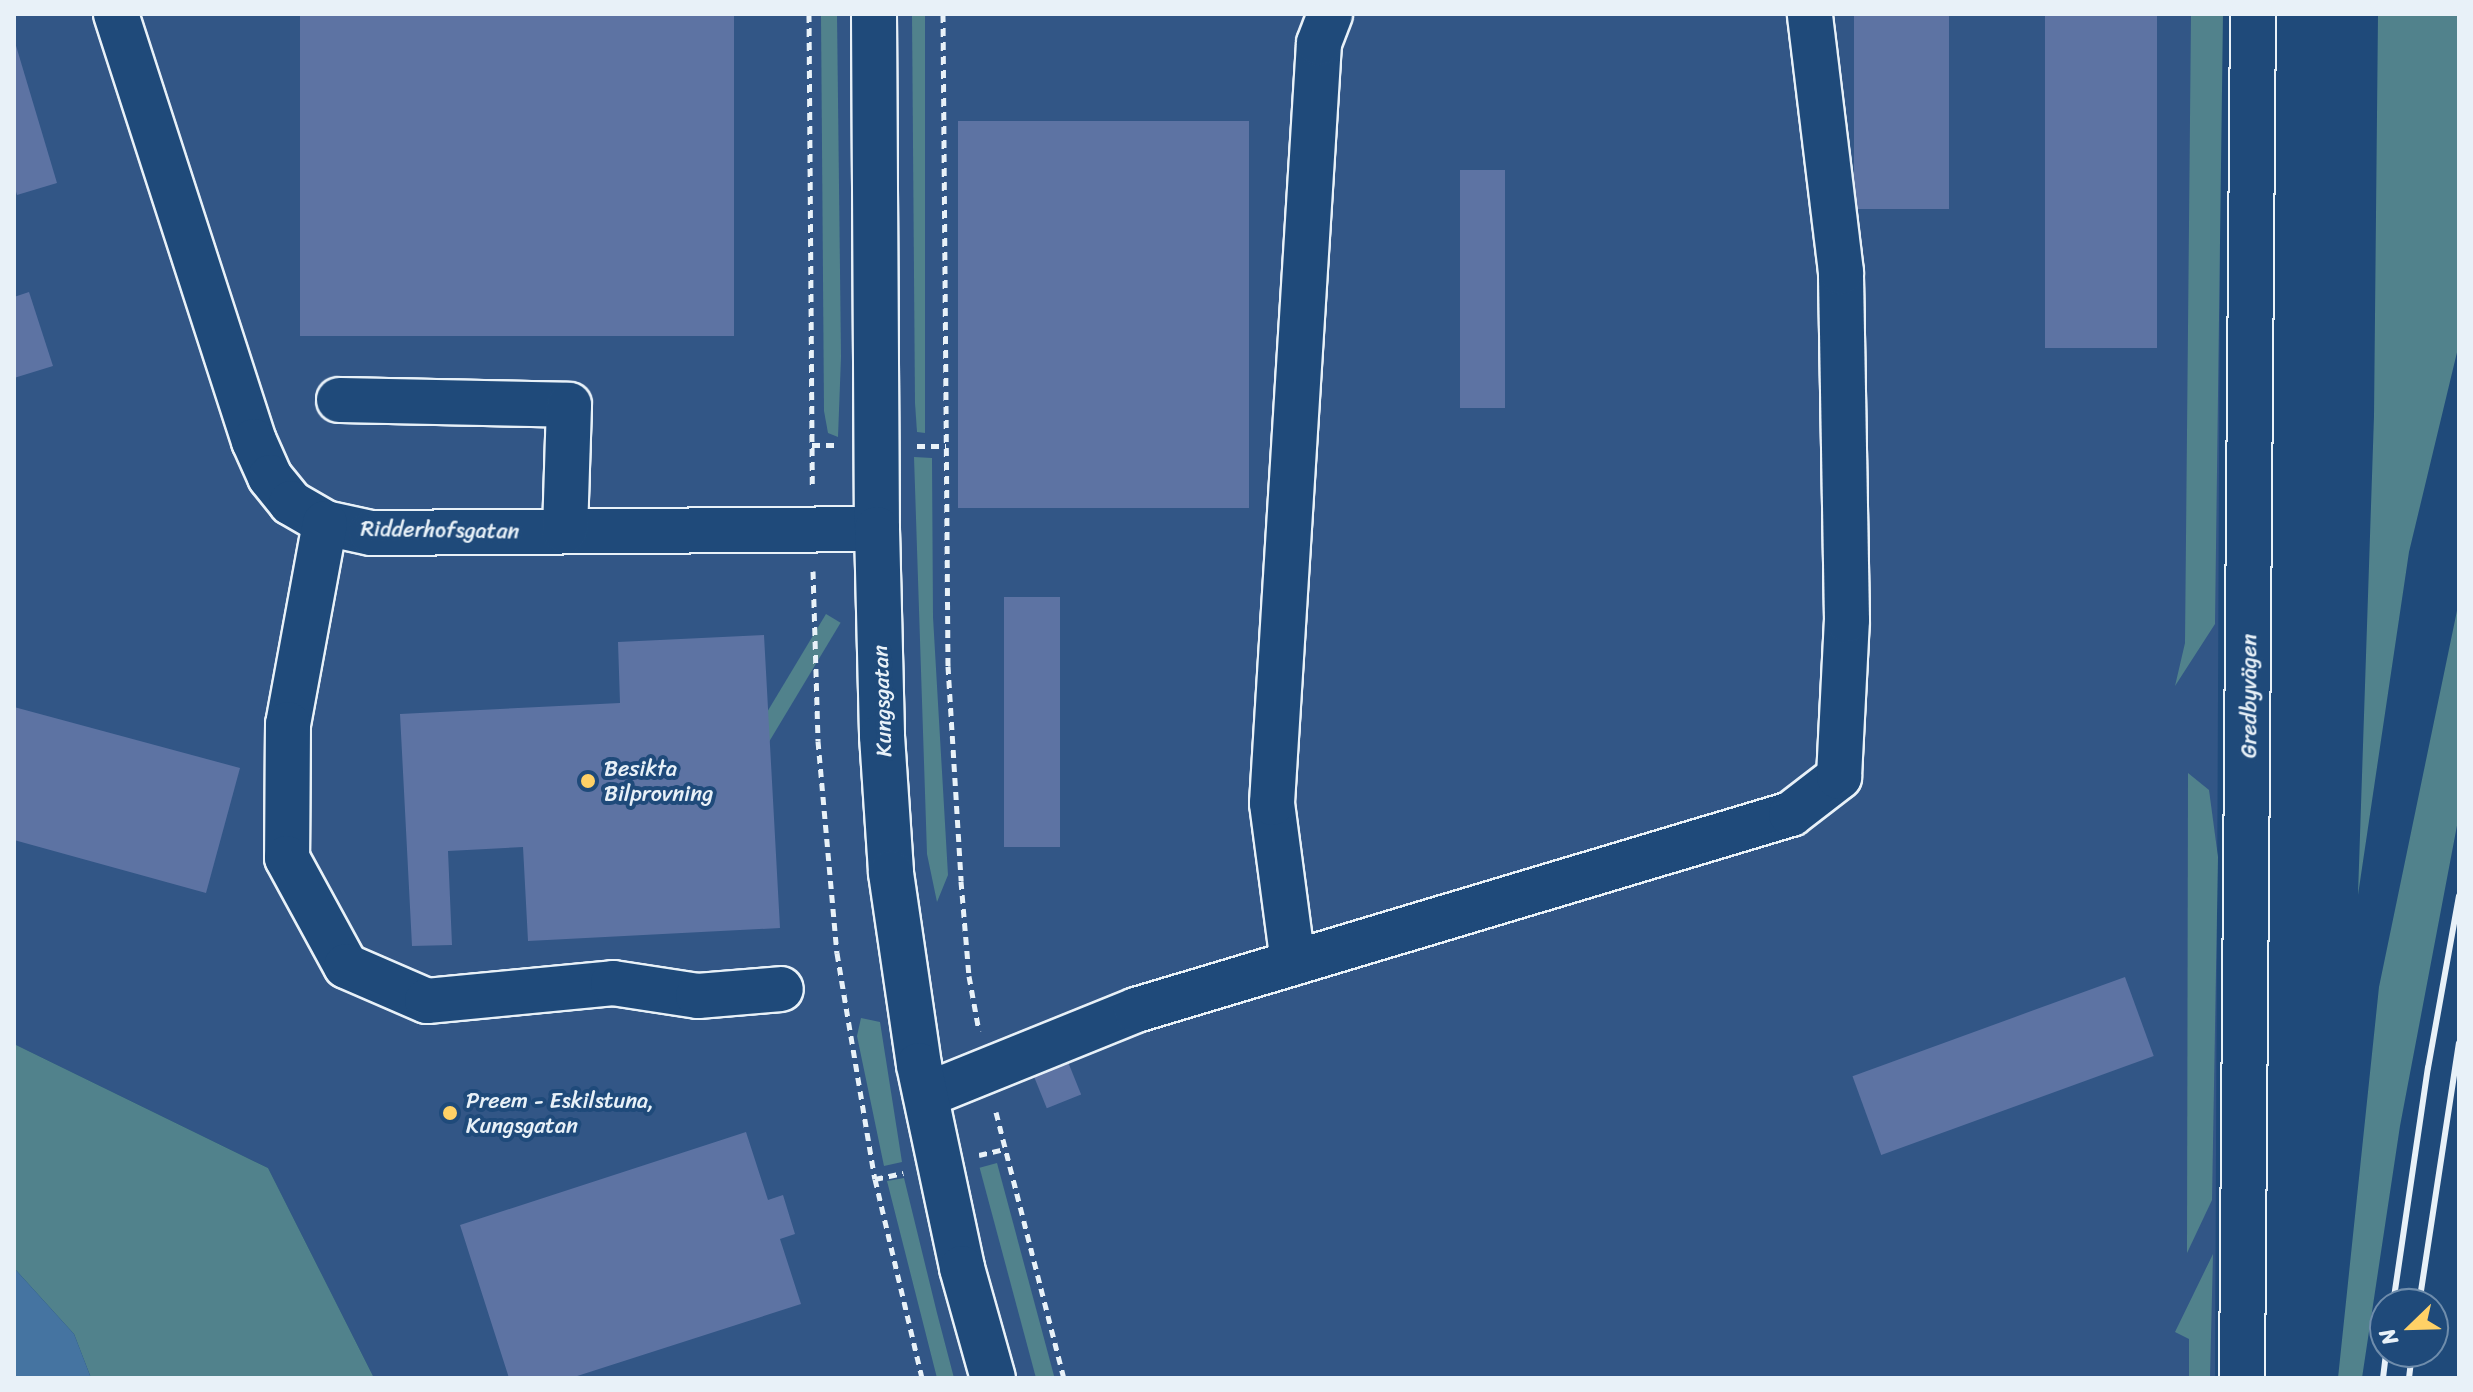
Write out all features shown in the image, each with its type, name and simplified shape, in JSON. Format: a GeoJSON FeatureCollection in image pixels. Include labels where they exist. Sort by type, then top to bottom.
{"type":"FeatureCollection","features":[{"type":"Feature","properties":{"kind":"street","name":"Ridderhofsgatan"},"geometry":{"type":"LineString","coordinates":[[116,14],[254,441],[270,477],[291,503],[325,523],[371,533],[877,529]]}},
{"type":"Feature","properties":{"kind":"street","name":"Kungsgatan"},"geometry":{"type":"LineString","coordinates":[[874,14],[877,529],[882,736],[891,873],[926,1095],[962,1268],[993,1378]]}},
{"type":"Feature","properties":{"kind":"street"},"geometry":{"type":"LineString","coordinates":[[1293,963],[1272,803],[1319,43],[1330,14]]}},
{"type":"Feature","properties":{"kind":"street"},"geometry":{"type":"LineString","coordinates":[[926,1095],[1136,1010],[1791,814],[1839,777],[1847,620],[1841,272],[1810,14]]}},
{"type":"Feature","properties":{"kind":"street","name":"Gredbyvägen"},"geometry":{"type":"LineString","coordinates":[[2242,1378],[2253,14]]}},
{"type":"Feature","properties":{"kind":"street"},"geometry":{"type":"LineString","coordinates":[[339,400],[569,405],[565,531]]}},
{"type":"Feature","properties":{"kind":"street"},"geometry":{"type":"LineString","coordinates":[[325,523],[288,724],[287,858],[346,966],[427,1001],[613,983],[698,996],[781,989]]}},
{"type":"Feature","properties":{"kind":"path"},"geometry":{"type":"LineString","coordinates":[[809,14],[818,741],[837,953],[875,1179],[922,1378]]}},
{"type":"Feature","properties":{"kind":"path"},"geometry":{"type":"LineString","coordinates":[[943,14],[948,666],[969,976],[986,1073],[1064,1378]]}},
{"type":"Feature","properties":{"kind":"shaded area"},"geometry":{"type":"Polygon","coordinates":[[[14,14],[2221,14],[2215,1378],[374,1378],[268,1168],[14,1044],[14,14]]]}},
{"type":"Feature","properties":{"kind":"shaded area"},"geometry":{"type":"Polygon","coordinates":[[[14,1268],[74,1334],[91,1378],[14,1378],[14,1268]]]}},
{"type":"Feature","properties":{"kind":"green space"},"geometry":{"type":"Polygon","coordinates":[[[821,14],[837,14],[841,357],[838,437],[828,433],[824,411],[821,14]]]}},
{"type":"Feature","properties":{"kind":"green space"},"geometry":{"type":"Polygon","coordinates":[[[912,14],[925,14],[925,433],[917,432],[915,403],[912,14]]]}},
{"type":"Feature","properties":{"kind":"green space"},"geometry":{"type":"Polygon","coordinates":[[[2191,14],[2223,14],[2215,624],[2175,686],[2185,643],[2191,14]]]}},
{"type":"Feature","properties":{"kind":"green space"},"geometry":{"type":"Polygon","coordinates":[[[2378,14],[2459,14],[2459,344],[2409,552],[2358,895],[2374,416],[2378,14]]]}},
{"type":"Feature","properties":{"kind":"green space"},"geometry":{"type":"Polygon","coordinates":[[[914,457],[932,458],[933,617],[948,875],[937,902],[927,854],[914,457]]]}},
{"type":"Feature","properties":{"kind":"green space"},"geometry":{"type":"Polygon","coordinates":[[[2459,601],[2459,815],[2400,1126],[2376,1288],[2369,1288],[2369,1332],[2362,1378],[2338,1378],[2379,987],[2459,601]]]}},
{"type":"Feature","properties":{"kind":"green space"},"geometry":{"type":"Polygon","coordinates":[[[826,614],[841,623],[679,891],[665,882],[826,614]]]}},
{"type":"Feature","properties":{"kind":"green space"},"geometry":{"type":"Polygon","coordinates":[[[2188,773],[2209,790],[2218,857],[2212,1200],[2187,1253],[2188,773]]]}},
{"type":"Feature","properties":{"kind":"green space"},"geometry":{"type":"Polygon","coordinates":[[[861,1018],[880,1022],[902,1162],[884,1166],[857,1036],[861,1018]]]}},
{"type":"Feature","properties":{"kind":"green space"},"geometry":{"type":"Polygon","coordinates":[[[14,1044],[268,1168],[374,1378],[91,1378],[74,1334],[14,1268],[14,1044]]]}},
{"type":"Feature","properties":{"kind":"green space"},"geometry":{"type":"Polygon","coordinates":[[[997,1163],[1054,1377],[1036,1378],[980,1168],[997,1163]]]}},
{"type":"Feature","properties":{"kind":"green space"},"geometry":{"type":"Polygon","coordinates":[[[904,1178],[954,1378],[937,1378],[887,1181],[904,1178]]]}},
{"type":"Feature","properties":{"kind":"green space"},"geometry":{"type":"Polygon","coordinates":[[[2213,1254],[2210,1378],[2189,1378],[2189,1339],[2175,1332],[2213,1254]]]}},
{"type":"Feature","properties":{"kind":"building"},"geometry":{"type":"Polygon","coordinates":[[[300,14],[734,14],[734,336],[300,336],[300,14]]]}},
{"type":"Feature","properties":{"kind":"building"},"geometry":{"type":"Polygon","coordinates":[[[1854,14],[1949,14],[1949,209],[1854,209],[1854,14]]]}},
{"type":"Feature","properties":{"kind":"building"},"geometry":{"type":"Polygon","coordinates":[[[2045,14],[2157,14],[2157,348],[2045,348],[2045,14]]]}},
{"type":"Feature","properties":{"kind":"building"},"geometry":{"type":"Polygon","coordinates":[[[14,39],[57,183],[17,195],[14,185],[14,39]]]}},
{"type":"Feature","properties":{"kind":"building"},"geometry":{"type":"Polygon","coordinates":[[[958,121],[1249,121],[1249,508],[958,508],[958,121]]]}},
{"type":"Feature","properties":{"kind":"building"},"geometry":{"type":"Polygon","coordinates":[[[1460,170],[1505,170],[1505,408],[1460,408],[1460,170]]]}},
{"type":"Feature","properties":{"kind":"building"},"geometry":{"type":"Polygon","coordinates":[[[29,292],[53,366],[14,378],[14,297],[29,292]]]}},
{"type":"Feature","properties":{"kind":"building"},"geometry":{"type":"Polygon","coordinates":[[[1004,597],[1060,597],[1060,847],[1004,847],[1004,597]]]}},
{"type":"Feature","properties":{"kind":"building","name":"Besikta Bilprovning"},"geometry":{"type":"Polygon","coordinates":[[[764,635],[780,928],[528,941],[523,847],[448,851],[452,945],[412,946],[400,714],[620,703],[618,642],[764,635]]]}},
{"type":"Feature","properties":{"kind":"building"},"geometry":{"type":"Polygon","coordinates":[[[14,707],[240,768],[206,893],[14,840],[14,707]]]}},
{"type":"Feature","properties":{"kind":"building"},"geometry":{"type":"Polygon","coordinates":[[[2125,977],[2154,1056],[1881,1155],[1852,1076],[2125,977]]]}},
{"type":"Feature","properties":{"kind":"building"},"geometry":{"type":"Polygon","coordinates":[[[1068,1062],[1081,1094],[1047,1108],[1034,1076],[1068,1062]]]}},
{"type":"Feature","properties":{"kind":"building"},"geometry":{"type":"Polygon","coordinates":[[[746,1132],[768,1200],[783,1195],[795,1234],[780,1239],[801,1304],[571,1378],[509,1378],[460,1225],[746,1132]]]}},
{"type":"Feature","properties":{"kind":"railway"},"geometry":{"type":"LineString","coordinates":[[2395,1288],[2428,1068],[2459,896]]}},
{"type":"Feature","properties":{"kind":"railway"},"geometry":{"type":"LineString","coordinates":[[2421,1288],[2459,1043]]}},
{"type":"Feature","properties":{"kind":"railway"},"geometry":{"type":"LineString","coordinates":[[2383,1378],[2384,1368]]}},
{"type":"Feature","properties":{"kind":"railway"},"geometry":{"type":"LineString","coordinates":[[2409,1378],[2410,1368]]}},
{"type":"Feature","properties":{"kind":"place","name":"Besikta Bilprovning"},"geometry":{"type":"Point","coordinates":[588,781]}},
{"type":"Feature","properties":{"kind":"place","name":"Preem - Eskilstuna, Kungsgatan"},"geometry":{"type":"Point","coordinates":[450,1113]}}]}
